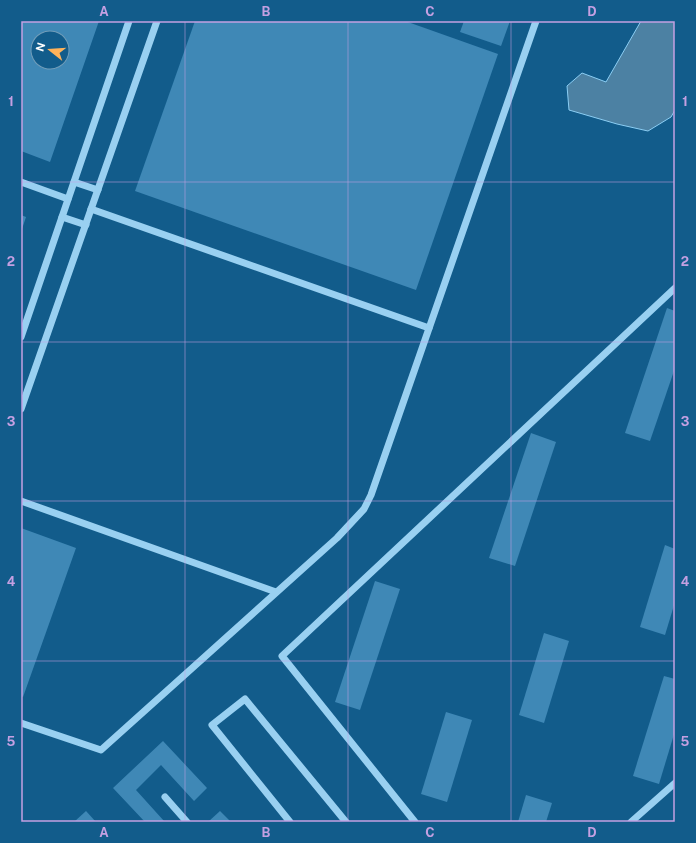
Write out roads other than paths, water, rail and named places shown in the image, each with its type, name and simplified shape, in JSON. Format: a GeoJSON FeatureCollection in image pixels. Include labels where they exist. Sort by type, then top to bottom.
{"type":"FeatureCollection","features":[{"type":"Feature","properties":{"kind":"lane"},"geometry":{"type":"LineString","coordinates":[[21,337],[129,21]]}},
{"type":"Feature","properties":{"kind":"lane"},"geometry":{"type":"LineString","coordinates":[[21,409],[157,21]]}},
{"type":"Feature","properties":{"kind":"lane"},"geometry":{"type":"LineString","coordinates":[[21,723],[101,750],[336,538],[364,508],[371,495],[536,21]]}},
{"type":"Feature","properties":{"kind":"lane"},"geometry":{"type":"LineString","coordinates":[[21,182],[68,199]]}},
{"type":"Feature","properties":{"kind":"lane"},"geometry":{"type":"LineString","coordinates":[[74,182],[98,190]]}},
{"type":"Feature","properties":{"kind":"lane"},"geometry":{"type":"LineString","coordinates":[[91,209],[429,328]]}},
{"type":"Feature","properties":{"kind":"lane"},"geometry":{"type":"LineString","coordinates":[[62,217],[86,225]]}},
{"type":"Feature","properties":{"kind":"lane"},"geometry":{"type":"LineString","coordinates":[[415,822],[282,656],[675,288]]}},
{"type":"Feature","properties":{"kind":"lane"},"geometry":{"type":"LineString","coordinates":[[21,501],[276,592]]}},
{"type":"Feature","properties":{"kind":"lane"},"geometry":{"type":"LineString","coordinates":[[290,822],[212,725],[244,699],[346,822]]}},
{"type":"Feature","properties":{"kind":"lane"},"geometry":{"type":"LineString","coordinates":[[631,822],[675,783]]}},
{"type":"Feature","properties":{"kind":"lane"},"geometry":{"type":"LineString","coordinates":[[165,797],[187,822]]}},
{"type":"Feature","properties":{"kind":"water"},"geometry":{"type":"Polygon","coordinates":[[[641,21],[675,21],[675,110],[671,117],[648,131],[569,110],[567,86],[582,73],[606,82],[641,21]]]}}]}
